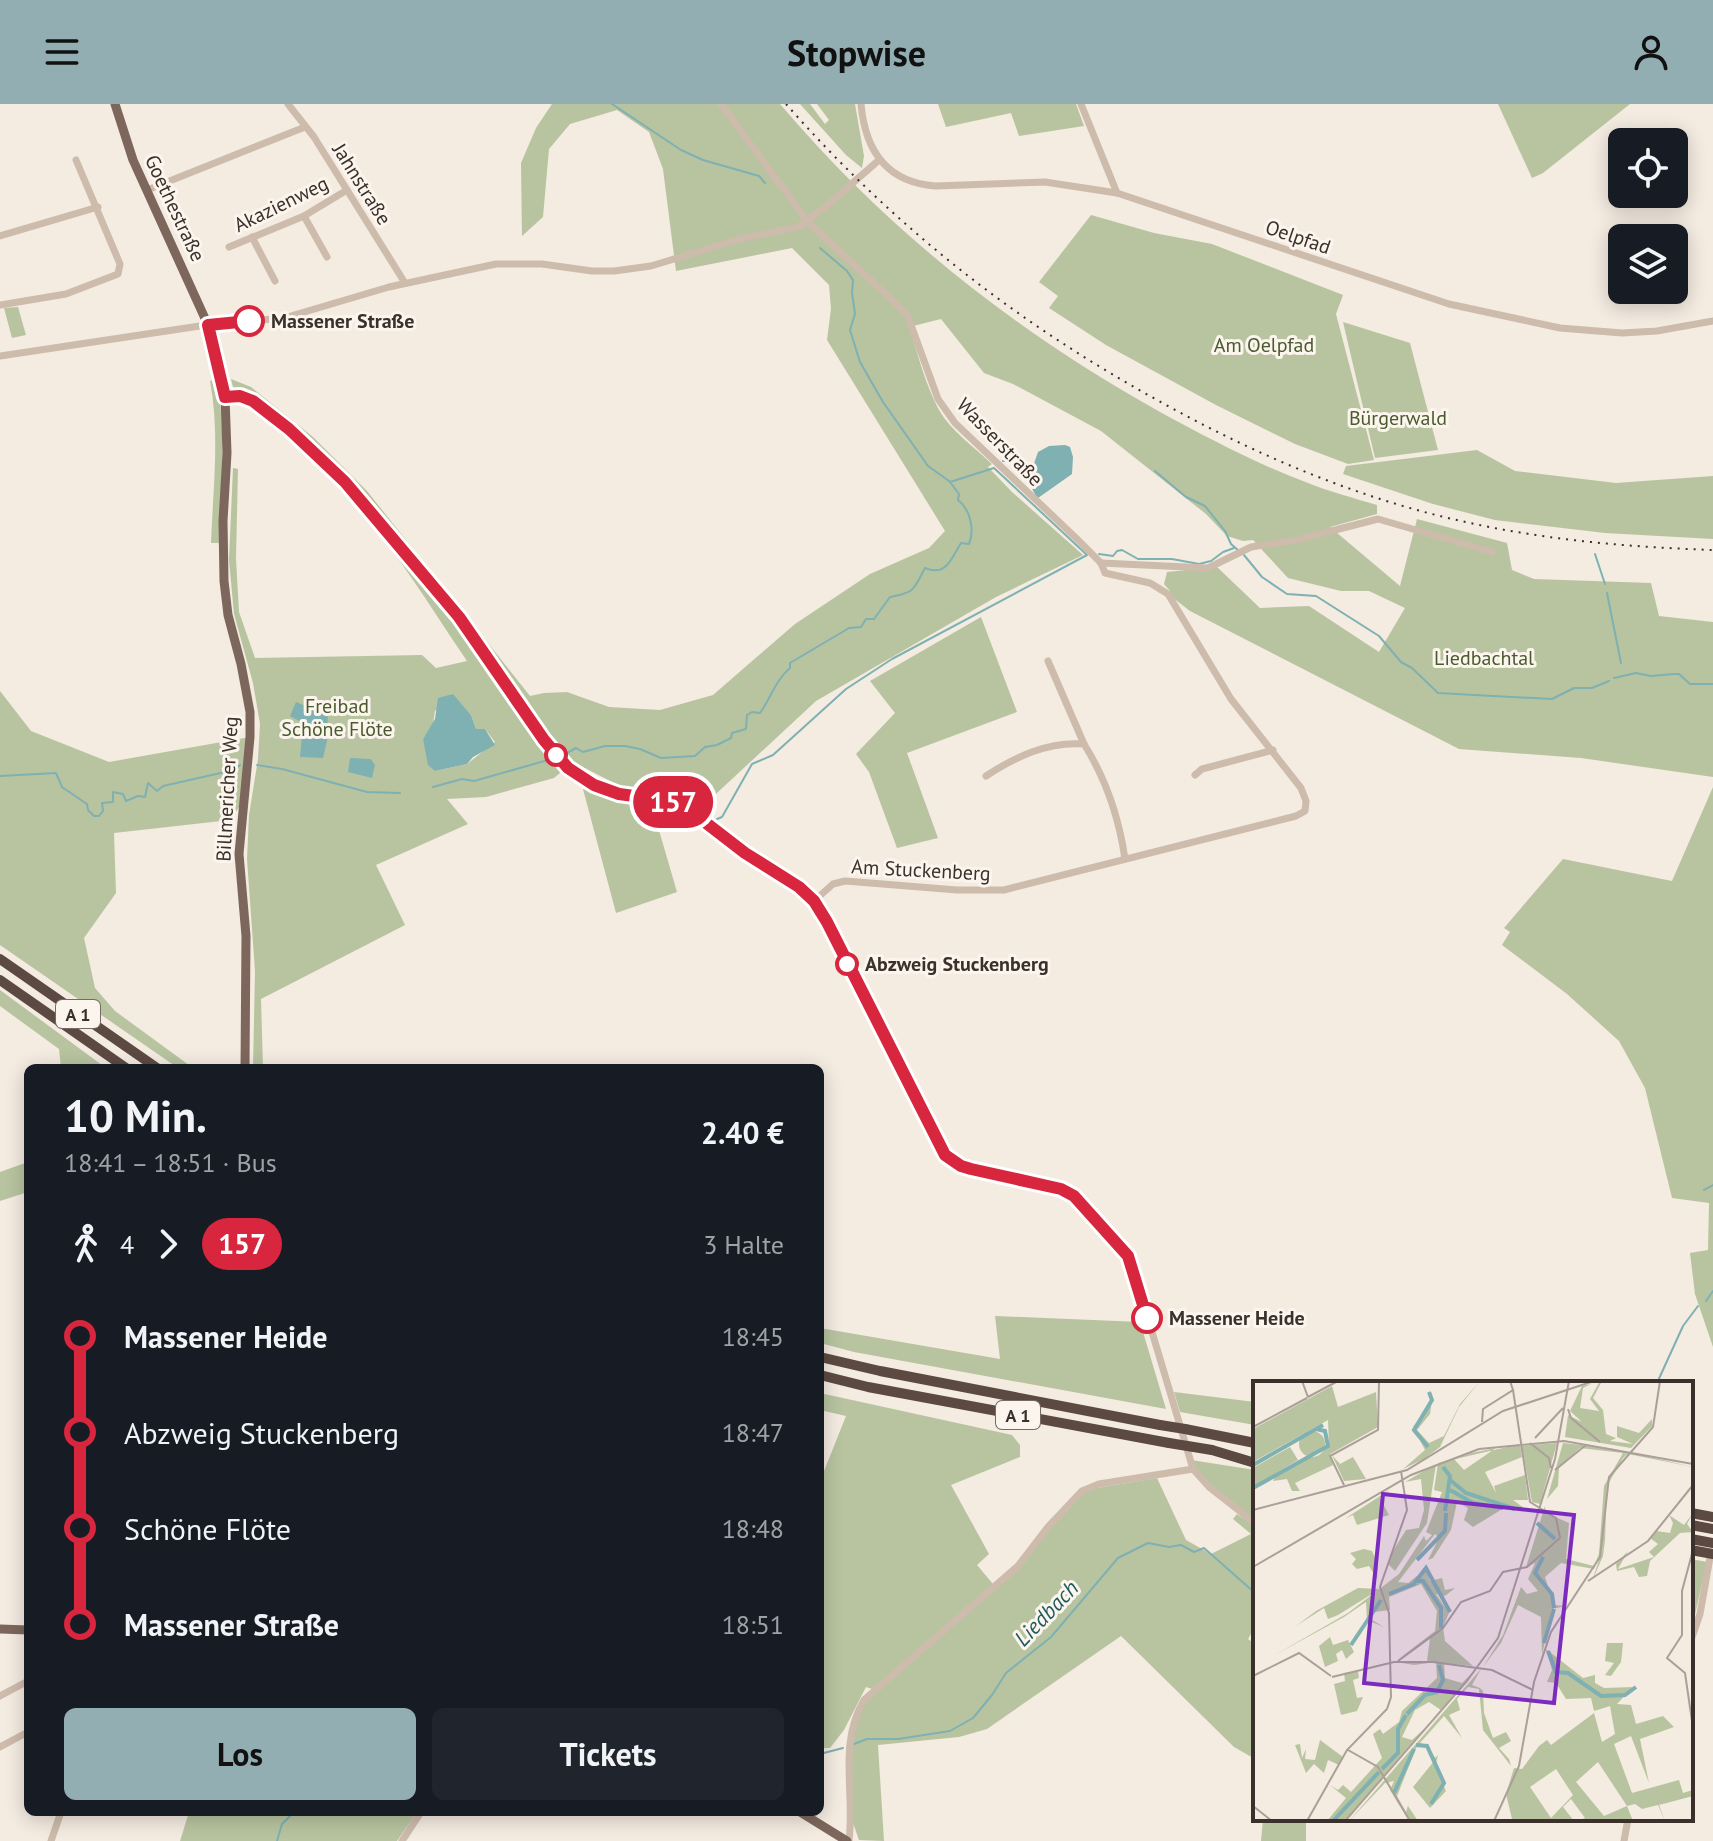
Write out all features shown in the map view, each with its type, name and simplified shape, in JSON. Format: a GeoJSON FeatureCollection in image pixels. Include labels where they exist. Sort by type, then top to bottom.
{"type":"FeatureCollection","features":[{"type":"Feature","properties":{"kind":"highway","name":"A 1"},"geometry":{"type":"LineString","coordinates":[[0,959],[151,1064]]}},
{"type":"Feature","properties":{"kind":"highway","name":"A 1"},"geometry":{"type":"LineString","coordinates":[[0,980],[120,1064]]}},
{"type":"Feature","properties":{"kind":"highway","name":"A 1"},"geometry":{"type":"LineString","coordinates":[[824,1358],[1253,1443]]}},
{"type":"Feature","properties":{"kind":"highway","name":"A 1"},"geometry":{"type":"LineString","coordinates":[[824,1376],[1253,1460]]}},
{"type":"Feature","properties":{"kind":"highway"},"geometry":{"type":"LineString","coordinates":[[1693,1513],[1713,1517]]}},
{"type":"Feature","properties":{"kind":"highway"},"geometry":{"type":"LineString","coordinates":[[1693,1525],[1713,1529]]}},
{"type":"Feature","properties":{"kind":"highway"},"geometry":{"type":"LineString","coordinates":[[1693,1539],[1713,1543]]}},
{"type":"Feature","properties":{"kind":"highway"},"geometry":{"type":"LineString","coordinates":[[1693,1550],[1713,1554]]}},
{"type":"Feature","properties":{"kind":"main road","name":"Goethestraße"},"geometry":{"type":"LineString","coordinates":[[115,104],[122,133],[208,325]]}},
{"type":"Feature","properties":{"kind":"main road","name":"Billmericher Weg"},"geometry":{"type":"LineString","coordinates":[[208,325],[225,397],[224,581],[228,615],[250,712],[239,854],[246,949],[245,1064]]}},
{"type":"Feature","properties":{"kind":"main road"},"geometry":{"type":"LineString","coordinates":[[0,1629],[24,1630]]}},
{"type":"Feature","properties":{"kind":"main road"},"geometry":{"type":"LineString","coordinates":[[807,1816],[848,1841]]}},
{"type":"Feature","properties":{"kind":"street","name":"Jahnstraße"},"geometry":{"type":"LineString","coordinates":[[288,104],[405,283]]}},
{"type":"Feature","properties":{"kind":"street","name":"Wasserstraße"},"geometry":{"type":"LineString","coordinates":[[721,104],[808,222],[907,314],[938,399],[955,423],[1101,566]]}},
{"type":"Feature","properties":{"kind":"street"},"geometry":{"type":"LineString","coordinates":[[0,356],[208,325],[288,317],[405,283],[496,264],[542,264],[592,271],[633,269],[743,238],[787,230],[808,222],[879,160],[865,134],[861,104]]}},
{"type":"Feature","properties":{"kind":"street"},"geometry":{"type":"LineString","coordinates":[[1081,104],[1117,193]]}},
{"type":"Feature","properties":{"kind":"street"},"geometry":{"type":"LineString","coordinates":[[147,190],[305,127]]}},
{"type":"Feature","properties":{"kind":"street"},"geometry":{"type":"LineString","coordinates":[[0,293],[2,304],[66,294],[118,274],[120,264],[76,160]]}},
{"type":"Feature","properties":{"kind":"street","name":"Oelpfad"},"geometry":{"type":"LineString","coordinates":[[879,160],[896,174],[926,186],[1045,182],[1117,193],[1412,292],[1496,315],[1560,328],[1622,333],[1657,331],[1713,321]]}},
{"type":"Feature","properties":{"kind":"street","name":"Akazienweg"},"geometry":{"type":"LineString","coordinates":[[229,247],[304,216],[347,190]]}},
{"type":"Feature","properties":{"kind":"street"},"geometry":{"type":"LineString","coordinates":[[0,236],[98,207]]}},
{"type":"Feature","properties":{"kind":"street"},"geometry":{"type":"LineString","coordinates":[[304,216],[327,257]]}},
{"type":"Feature","properties":{"kind":"street"},"geometry":{"type":"LineString","coordinates":[[252,237],[275,281]]}},
{"type":"Feature","properties":{"kind":"street"},"geometry":{"type":"LineString","coordinates":[[225,397],[240,396],[253,401],[289,429],[345,482],[459,617],[544,740],[568,768],[594,785],[619,794],[680,804],[745,853],[799,887],[814,901],[945,1155],[971,1169],[1067,1191],[1128,1256],[1193,1469],[1209,1487],[1253,1521]]}},
{"type":"Feature","properties":{"kind":"street"},"geometry":{"type":"LineString","coordinates":[[1101,566],[1203,568],[1217,565],[1244,549],[1296,540],[1378,519],[1492,552]]}},
{"type":"Feature","properties":{"kind":"street","name":"Am Stuckenberg"},"geometry":{"type":"LineString","coordinates":[[814,901],[838,882],[994,891],[1303,813],[1307,806],[1305,795],[1231,699],[1168,594],[1150,583],[1109,575],[1101,566]]}},
{"type":"Feature","properties":{"kind":"street"},"geometry":{"type":"LineString","coordinates":[[1048,661],[1117,816],[1125,859]]}},
{"type":"Feature","properties":{"kind":"street"},"geometry":{"type":"LineString","coordinates":[[986,776],[1008,762],[1050,746],[1084,744]]}},
{"type":"Feature","properties":{"kind":"street"},"geometry":{"type":"LineString","coordinates":[[1195,775],[1202,769],[1273,750]]}},
{"type":"Feature","properties":{"kind":"street"},"geometry":{"type":"LineString","coordinates":[[848,1841],[852,1820],[848,1746],[851,1728],[864,1700],[1018,1566],[1048,1527],[1082,1491],[1099,1484],[1193,1469]]}},
{"type":"Feature","properties":{"kind":"street"},"geometry":{"type":"LineString","coordinates":[[1693,1634],[1700,1614],[1713,1543]]}},
{"type":"Feature","properties":{"kind":"street"},"geometry":{"type":"LineString","coordinates":[[0,1696],[24,1683]]}},
{"type":"Feature","properties":{"kind":"street"},"geometry":{"type":"LineString","coordinates":[[0,1747],[24,1734]]}},
{"type":"Feature","properties":{"kind":"street"},"geometry":{"type":"LineString","coordinates":[[51,1841],[60,1816]]}},
{"type":"Feature","properties":{"kind":"street"},"geometry":{"type":"LineString","coordinates":[[402,1841],[418,1816]]}},
{"type":"Feature","properties":{"kind":"street"},"geometry":{"type":"LineString","coordinates":[[1624,1841],[1628,1821]]}},
{"type":"Feature","properties":{"kind":"green space"},"geometry":{"type":"Polygon","coordinates":[[[552,104],[780,104],[821,150],[909,236],[1055,348],[1160,412],[1233,450],[1316,486],[1377,505],[1377,514],[1330,527],[1400,586],[1417,519],[1507,543],[1512,570],[1534,579],[1651,583],[1659,616],[1713,622],[1713,777],[1581,758],[1459,749],[1190,611],[1168,594],[1170,591],[1164,584],[1167,572],[1217,567],[1260,608],[1309,606],[1379,652],[1405,608],[1369,591],[1341,591],[1288,578],[1253,540],[1243,541],[1227,536],[1206,514],[1101,431],[1013,384],[984,373],[941,319],[909,327],[939,410],[956,432],[992,464],[988,467],[1012,492],[1083,555],[996,597],[816,701],[704,805],[673,792],[622,787],[573,762],[554,778],[486,797],[447,799],[468,824],[376,865],[405,925],[261,999],[263,1064],[253,1064],[255,971],[247,859],[260,724],[253,683],[234,614],[229,560],[233,468],[238,469],[236,559],[239,612],[255,658],[422,655],[436,668],[467,661],[398,558],[360,509],[299,447],[238,396],[231,379],[251,387],[313,437],[367,491],[530,696],[567,692],[609,707],[660,710],[713,695],[795,624],[870,574],[929,548],[945,531],[827,340],[831,309],[829,285],[792,248],[676,271],[663,169],[649,132],[617,110],[570,124],[549,149],[543,217],[522,236],[521,163],[536,128],[552,104]],[[453,695],[435,711],[433,724],[423,739],[435,771],[467,764],[495,742],[485,729],[476,729],[471,715],[453,695]]]}},
{"type":"Feature","properties":{"kind":"green space"},"geometry":{"type":"Polygon","coordinates":[[[800,104],[810,104],[825,124],[829,120],[817,104],[855,104],[864,156],[862,168],[846,155],[800,104]]]}},
{"type":"Feature","properties":{"kind":"green space"},"geometry":{"type":"Polygon","coordinates":[[[938,104],[1076,104],[1084,126],[1019,136],[1011,113],[946,127],[938,104]]]}},
{"type":"Feature","properties":{"kind":"green space"},"geometry":{"type":"Polygon","coordinates":[[[1498,104],[1630,104],[1543,173],[1532,178],[1498,104]]]}},
{"type":"Feature","properties":{"kind":"green space","name":"Am Oelpfad"},"geometry":{"type":"Polygon","coordinates":[[[1091,215],[1154,233],[1212,244],[1343,295],[1336,314],[1374,460],[1348,464],[1295,444],[1106,345],[1049,308],[1058,296],[1039,282],[1091,215]]]}},
{"type":"Feature","properties":{"kind":"green space"},"geometry":{"type":"Polygon","coordinates":[[[18,307],[26,335],[12,338],[4,308],[18,307]]]}},
{"type":"Feature","properties":{"kind":"green space","name":"Bürgerwald"},"geometry":{"type":"Polygon","coordinates":[[[1343,322],[1410,343],[1438,450],[1375,458],[1343,322]]]}},
{"type":"Feature","properties":{"kind":"green space"},"geometry":{"type":"Polygon","coordinates":[[[217,379],[222,420],[222,481],[219,543],[211,543],[215,441],[210,381],[217,379]]]}},
{"type":"Feature","properties":{"kind":"green space"},"geometry":{"type":"Polygon","coordinates":[[[1477,450],[1515,471],[1616,483],[1713,476],[1713,539],[1605,533],[1495,520],[1433,504],[1343,474],[1346,466],[1477,450]]]}},
{"type":"Feature","properties":{"kind":"green space"},"geometry":{"type":"Polygon","coordinates":[[[981,617],[1017,712],[907,753],[938,838],[897,848],[869,772],[856,754],[895,713],[870,681],[981,617]]]}},
{"type":"Feature","properties":{"kind":"green space"},"geometry":{"type":"Polygon","coordinates":[[[0,691],[31,731],[109,762],[250,737],[242,803],[230,820],[114,833],[116,893],[84,938],[95,988],[115,1011],[188,1064],[172,1064],[0,945],[0,691]]]}},
{"type":"Feature","properties":{"kind":"green space"},"geometry":{"type":"Polygon","coordinates":[[[591,787],[622,799],[651,803],[677,892],[616,913],[583,789],[591,787]]]}},
{"type":"Feature","properties":{"kind":"green space"},"geometry":{"type":"Polygon","coordinates":[[[1713,787],[1713,1347],[1695,1294],[1690,1253],[1708,1250],[1709,1203],[1672,1198],[1645,1088],[1619,1041],[1567,994],[1502,945],[1510,932],[1504,928],[1563,859],[1672,881],[1713,787]]]}},
{"type":"Feature","properties":{"kind":"green space"},"geometry":{"type":"Polygon","coordinates":[[[0,990],[101,1064],[61,1064],[59,1049],[0,1006],[0,990]]]}},
{"type":"Feature","properties":{"kind":"green space"},"geometry":{"type":"Polygon","coordinates":[[[24,1163],[24,1193],[0,1201],[0,1172],[24,1163]]]}},
{"type":"Feature","properties":{"kind":"green space"},"geometry":{"type":"Polygon","coordinates":[[[995,1316],[1140,1322],[1166,1409],[854,1352],[824,1344],[824,1329],[1000,1359],[995,1316]]]}},
{"type":"Feature","properties":{"kind":"green space"},"geometry":{"type":"Polygon","coordinates":[[[1174,1392],[1253,1402],[1253,1425],[1180,1412],[1174,1392]]]}},
{"type":"Feature","properties":{"kind":"green space"},"geometry":{"type":"Polygon","coordinates":[[[824,1394],[1012,1435],[1020,1445],[1020,1457],[951,1485],[989,1554],[977,1565],[993,1584],[872,1689],[866,1687],[844,1730],[830,1748],[824,1748],[824,1471],[846,1416],[824,1411],[824,1394]]]}},
{"type":"Feature","properties":{"kind":"green space"},"geometry":{"type":"Polygon","coordinates":[[[1191,1460],[1253,1470],[1253,1519],[1203,1478],[1191,1460]]]}},
{"type":"Feature","properties":{"kind":"green space"},"geometry":{"type":"Polygon","coordinates":[[[1157,1478],[1186,1540],[1211,1554],[1251,1534],[1233,1519],[1237,1514],[1253,1525],[1253,1630],[1248,1639],[1253,1643],[1253,1758],[1234,1747],[1121,1636],[987,1729],[959,1737],[878,1745],[884,1841],[859,1840],[852,1820],[848,1746],[858,1709],[1019,1567],[1072,1502],[1091,1489],[1157,1478]]]}},
{"type":"Feature","properties":{"kind":"green space"},"geometry":{"type":"Polygon","coordinates":[[[1693,1559],[1707,1562],[1693,1623],[1693,1559]]]}},
{"type":"Feature","properties":{"kind":"green space"},"geometry":{"type":"Polygon","coordinates":[[[188,1816],[414,1816],[397,1841],[180,1841],[188,1816]]]}},
{"type":"Feature","properties":{"kind":"green space"},"geometry":{"type":"Polygon","coordinates":[[[1263,1821],[1306,1821],[1306,1841],[1261,1841],[1263,1821]]]}},
{"type":"Feature","properties":{"kind":"water"},"geometry":{"type":"Polygon","coordinates":[[[1049,446],[1070,447],[1073,457],[1072,474],[1038,498],[1031,481],[1038,452],[1049,446]]]}},
{"type":"Feature","properties":{"kind":"water"},"geometry":{"type":"Polygon","coordinates":[[[453,694],[471,715],[476,729],[485,729],[495,745],[473,757],[467,764],[435,771],[428,765],[423,739],[435,719],[438,698],[453,694]]]}},
{"type":"Feature","properties":{"kind":"water"},"geometry":{"type":"Polygon","coordinates":[[[296,702],[328,708],[323,758],[300,757],[303,723],[290,716],[296,702]]]}},
{"type":"Feature","properties":{"kind":"water"},"geometry":{"type":"Polygon","coordinates":[[[350,758],[371,759],[375,765],[372,778],[348,772],[350,758]]]}},
{"type":"Feature","properties":{"kind":"waterway"},"geometry":{"type":"LineString","coordinates":[[612,104],[681,150],[703,160],[759,176],[765,183]]}},
{"type":"Feature","properties":{"kind":"waterway"},"geometry":{"type":"LineString","coordinates":[[820,248],[853,280],[855,314],[850,330],[860,362],[883,402],[928,466],[949,481]]}},
{"type":"Feature","properties":{"kind":"waterway"},"geometry":{"type":"LineString","coordinates":[[1003,461],[1013,460],[1031,473]]}},
{"type":"Feature","properties":{"kind":"waterway"},"geometry":{"type":"LineString","coordinates":[[559,750],[565,754],[576,748],[583,752],[605,746],[625,746],[661,758],[695,756],[705,747],[717,745],[731,738],[732,733],[746,729],[747,715],[760,713],[790,668],[790,663],[849,628],[861,627],[866,619],[874,619],[890,597],[913,589],[925,568],[943,568],[961,543],[969,544],[972,532],[970,520],[950,482],[994,468],[1087,555],[892,659],[846,689],[773,755],[752,764],[722,817],[717,819]]}},
{"type":"Feature","properties":{"kind":"waterway"},"geometry":{"type":"LineString","coordinates":[[1155,471],[1186,497],[1205,506],[1239,551]]}},
{"type":"Feature","properties":{"kind":"waterway"},"geometry":{"type":"LineString","coordinates":[[1099,554],[1113,556],[1122,550],[1138,559],[1172,559],[1199,564],[1234,548]]}},
{"type":"Feature","properties":{"kind":"waterway"},"geometry":{"type":"LineString","coordinates":[[1595,554],[1605,584]]}},
{"type":"Feature","properties":{"kind":"waterway"},"geometry":{"type":"LineString","coordinates":[[1244,555],[1262,577],[1287,594],[1316,596],[1379,636],[1401,662],[1412,668],[1438,693],[1552,699],[1574,688],[1592,688],[1609,681]]}},
{"type":"Feature","properties":{"kind":"waterway"},"geometry":{"type":"LineString","coordinates":[[1607,593],[1621,663]]}},
{"type":"Feature","properties":{"kind":"waterway"},"geometry":{"type":"LineString","coordinates":[[1614,678],[1636,673],[1651,676],[1679,674],[1690,684],[1713,684]]}},
{"type":"Feature","properties":{"kind":"waterway"},"geometry":{"type":"LineString","coordinates":[[433,787],[462,779],[474,781],[548,760]]}},
{"type":"Feature","properties":{"kind":"waterway"},"geometry":{"type":"LineString","coordinates":[[0,776],[56,773],[62,787],[87,804],[94,816],[99,816],[103,811],[102,803],[113,802],[113,792],[123,794],[126,801],[138,796],[145,797],[148,783],[157,791],[163,786],[234,770],[240,765]]}},
{"type":"Feature","properties":{"kind":"waterway"},"geometry":{"type":"LineString","coordinates":[[257,765],[367,792],[400,793]]}},
{"type":"Feature","properties":{"kind":"waterway"},"geometry":{"type":"LineString","coordinates":[[1704,1190],[1713,1185]]}},
{"type":"Feature","properties":{"kind":"waterway","name":"Liedbach"},"geometry":{"type":"LineString","coordinates":[[1706,1301],[1713,1291]]}},
{"type":"Feature","properties":{"kind":"waterway","name":"Liedbach"},"geometry":{"type":"LineString","coordinates":[[1658,1381],[1683,1326],[1698,1306]]}},
{"type":"Feature","properties":{"kind":"waterway","name":"Liedbach"},"geometry":{"type":"LineString","coordinates":[[854,1744],[867,1739],[898,1739],[950,1731],[973,1718],[1006,1673],[1051,1637],[1118,1558],[1148,1543],[1169,1547],[1181,1545],[1194,1552],[1204,1548],[1253,1591]]}},
{"type":"Feature","properties":{"kind":"waterway","name":"Liedbach"},"geometry":{"type":"LineString","coordinates":[[824,1753],[843,1748]]}},
{"type":"Feature","properties":{"kind":"waterway","name":"Liedbach"},"geometry":{"type":"LineString","coordinates":[[277,1841],[282,1824],[290,1816]]}},
{"type":"Feature","properties":{"kind":"railway"},"geometry":{"type":"LineString","coordinates":[[786,104],[828,150],[917,234],[1012,309],[1062,343],[1168,406],[1274,459],[1348,488],[1461,521],[1586,542],[1713,550]]}},
{"type":"Feature","properties":{"kind":"bus line","name":"157"},"geometry":{"type":"LineString","coordinates":[[249,321],[208,325],[225,397],[240,396],[253,401],[289,429],[345,482],[459,617],[544,740],[568,768],[594,785],[619,794],[680,804],[745,853],[806,893],[827,922],[945,1155],[961,1166],[1061,1189],[1074,1196],[1128,1256],[1147,1318]]}},
{"type":"Feature","properties":{"kind":"place","name":"Massener Straße"},"geometry":{"type":"Point","coordinates":[249,321]}},
{"type":"Feature","properties":{"kind":"place","name":"Abzweig Stuckenberg"},"geometry":{"type":"Point","coordinates":[847,964]}},
{"type":"Feature","properties":{"kind":"place","name":"Massener Heide"},"geometry":{"type":"Point","coordinates":[1147,1318]}},
{"type":"Feature","properties":{"kind":"park label","name":"Liedbachtal"},"geometry":{"type":"Point","coordinates":[1484,658]}},
{"type":"Feature","properties":{"kind":"park label","name":"Freibad Schöne Flöte"},"geometry":{"type":"Point","coordinates":[337,718]}}]}
